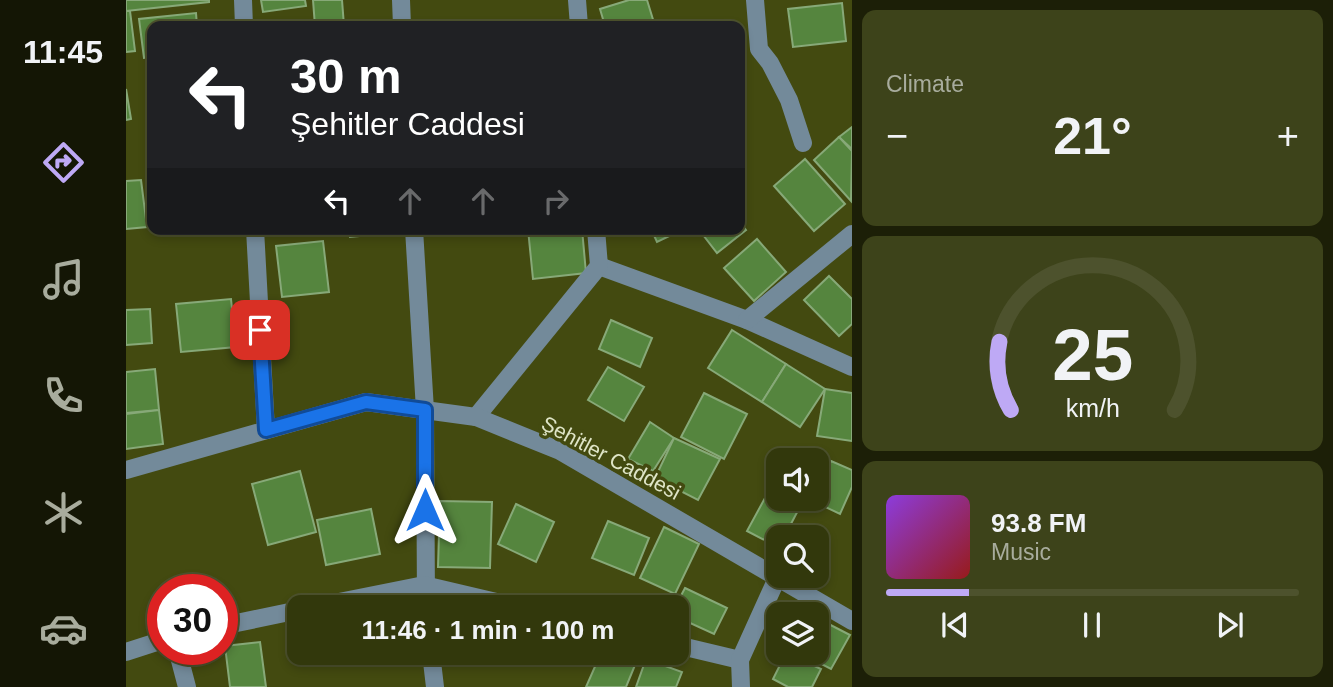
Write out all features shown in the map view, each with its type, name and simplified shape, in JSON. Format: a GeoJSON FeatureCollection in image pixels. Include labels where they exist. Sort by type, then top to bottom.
{"type":"FeatureCollection","features":[{"type":"Feature","properties":{"kind":"street"},"geometry":{"type":"LineString","coordinates":[[243,0],[244,21]]}},
{"type":"Feature","properties":{"kind":"street"},"geometry":{"type":"LineString","coordinates":[[401,0],[402,21]]}},
{"type":"Feature","properties":{"kind":"street"},"geometry":{"type":"LineString","coordinates":[[577,0],[579,21]]}},
{"type":"Feature","properties":{"kind":"street"},"geometry":{"type":"LineString","coordinates":[[755,0],[759,50],[771,64],[789,100],[803,143]]}},
{"type":"Feature","properties":{"kind":"street"},"geometry":{"type":"LineString","coordinates":[[747,320],[852,234]]}},
{"type":"Feature","properties":{"kind":"street"},"geometry":{"type":"LineString","coordinates":[[255,235],[266,430]]}},
{"type":"Feature","properties":{"kind":"street"},"geometry":{"type":"LineString","coordinates":[[414,235],[425,410],[425,595]]}},
{"type":"Feature","properties":{"kind":"street"},"geometry":{"type":"LineString","coordinates":[[476,417],[599,266],[596,235]]}},
{"type":"Feature","properties":{"kind":"street"},"geometry":{"type":"LineString","coordinates":[[599,266],[747,320],[852,367]]}},
{"type":"Feature","properties":{"kind":"street","name":"Şehitler Caddesi"},"geometry":{"type":"LineString","coordinates":[[126,470],[366,402],[476,417],[560,452],[766,569]]}},
{"type":"Feature","properties":{"kind":"street"},"geometry":{"type":"LineString","coordinates":[[374,595],[424,585],[467,595]]}},
{"type":"Feature","properties":{"kind":"street"},"geometry":{"type":"LineString","coordinates":[[741,687],[740,660],[773,588]]}},
{"type":"Feature","properties":{"kind":"street","name":"Şehitler Caddesi"},"geometry":{"type":"LineString","coordinates":[[801,588],[849,613]]}},
{"type":"Feature","properties":{"kind":"street"},"geometry":{"type":"LineString","coordinates":[[238,623],[287,612]]}},
{"type":"Feature","properties":{"kind":"street"},"geometry":{"type":"LineString","coordinates":[[126,652],[147,645]]}},
{"type":"Feature","properties":{"kind":"street"},"geometry":{"type":"LineString","coordinates":[[689,649],[740,660]]}},
{"type":"Feature","properties":{"kind":"street"},"geometry":{"type":"LineString","coordinates":[[181,665],[187,687]]}},
{"type":"Feature","properties":{"kind":"street"},"geometry":{"type":"LineString","coordinates":[[432,665],[435,687]]}},
{"type":"Feature","properties":{"kind":"building"},"geometry":{"type":"Polygon","coordinates":[[[126,0],[209,0],[209,2],[126,11],[126,0]]]}},
{"type":"Feature","properties":{"kind":"building"},"geometry":{"type":"Polygon","coordinates":[[[261,0],[305,0],[306,6],[263,12],[261,0]]]}},
{"type":"Feature","properties":{"kind":"building"},"geometry":{"type":"Polygon","coordinates":[[[313,0],[342,0],[344,21],[315,21],[313,0]]]}},
{"type":"Feature","properties":{"kind":"building"},"geometry":{"type":"Polygon","coordinates":[[[629,0],[647,0],[653,21],[604,21],[600,9],[629,0]]]}},
{"type":"Feature","properties":{"kind":"building"},"geometry":{"type":"Polygon","coordinates":[[[842,3],[846,41],[793,47],[788,9],[842,3]]]}},
{"type":"Feature","properties":{"kind":"building"},"geometry":{"type":"Polygon","coordinates":[[[126,11],[130,11],[135,51],[126,52],[126,11]]]}},
{"type":"Feature","properties":{"kind":"building"},"geometry":{"type":"Polygon","coordinates":[[[196,13],[197,21],[147,21],[147,58],[144,58],[139,19],[196,13]]]}},
{"type":"Feature","properties":{"kind":"building"},"geometry":{"type":"Polygon","coordinates":[[[126,89],[131,119],[126,120],[126,89]]]}},
{"type":"Feature","properties":{"kind":"building"},"geometry":{"type":"Polygon","coordinates":[[[852,127],[852,149],[839,137],[852,127]]]}},
{"type":"Feature","properties":{"kind":"building"},"geometry":{"type":"Polygon","coordinates":[[[839,137],[852,151],[851,201],[814,160],[839,137]]]}},
{"type":"Feature","properties":{"kind":"building"},"geometry":{"type":"Polygon","coordinates":[[[805,159],[845,204],[814,231],[774,186],[805,159]]]}},
{"type":"Feature","properties":{"kind":"building"},"geometry":{"type":"Polygon","coordinates":[[[141,180],[147,227],[126,229],[126,181],[141,180]]]}},
{"type":"Feature","properties":{"kind":"building"},"geometry":{"type":"Polygon","coordinates":[[[529,235],[583,235],[586,273],[533,279],[529,235]]]}},
{"type":"Feature","properties":{"kind":"building"},"geometry":{"type":"Polygon","coordinates":[[[654,235],[672,235],[657,242],[654,235]]]}},
{"type":"Feature","properties":{"kind":"building"},"geometry":{"type":"Polygon","coordinates":[[[703,235],[740,235],[717,253],[703,235]]]}},
{"type":"Feature","properties":{"kind":"building"},"geometry":{"type":"Polygon","coordinates":[[[757,239],[786,272],[754,301],[724,268],[757,239]]]}},
{"type":"Feature","properties":{"kind":"building"},"geometry":{"type":"Polygon","coordinates":[[[323,241],[329,292],[282,297],[276,246],[323,241]]]}},
{"type":"Feature","properties":{"kind":"building"},"geometry":{"type":"Polygon","coordinates":[[[829,276],[852,299],[852,324],[839,336],[804,300],[829,276]]]}},
{"type":"Feature","properties":{"kind":"building"},"geometry":{"type":"Polygon","coordinates":[[[231,299],[236,347],[181,352],[176,304],[231,299]]]}},
{"type":"Feature","properties":{"kind":"building"},"geometry":{"type":"Polygon","coordinates":[[[150,309],[152,343],[126,345],[126,310],[150,309]]]}},
{"type":"Feature","properties":{"kind":"building"},"geometry":{"type":"Polygon","coordinates":[[[611,320],[652,338],[640,367],[599,349],[611,320]]]}},
{"type":"Feature","properties":{"kind":"building"},"geometry":{"type":"Polygon","coordinates":[[[732,330],[786,364],[762,402],[708,368],[732,330]]]}},
{"type":"Feature","properties":{"kind":"building"},"geometry":{"type":"Polygon","coordinates":[[[786,364],[825,389],[800,427],[762,402],[786,364]]]}},
{"type":"Feature","properties":{"kind":"building"},"geometry":{"type":"Polygon","coordinates":[[[608,367],[644,387],[624,421],[588,400],[608,367]]]}},
{"type":"Feature","properties":{"kind":"building"},"geometry":{"type":"Polygon","coordinates":[[[155,369],[159,410],[126,413],[126,372],[155,369]]]}},
{"type":"Feature","properties":{"kind":"building"},"geometry":{"type":"Polygon","coordinates":[[[825,389],[852,393],[852,441],[817,436],[825,389]]]}},
{"type":"Feature","properties":{"kind":"building"},"geometry":{"type":"Polygon","coordinates":[[[704,393],[747,414],[724,459],[681,437],[704,393]]]}},
{"type":"Feature","properties":{"kind":"building"},"geometry":{"type":"Polygon","coordinates":[[[159,410],[163,444],[126,449],[126,414],[159,410]]]}},
{"type":"Feature","properties":{"kind":"building"},"geometry":{"type":"Polygon","coordinates":[[[650,422],[674,438],[653,471],[628,459],[650,422]]]}},
{"type":"Feature","properties":{"kind":"building"},"geometry":{"type":"Polygon","coordinates":[[[674,438],[720,459],[698,500],[655,478],[674,438]]]}},
{"type":"Feature","properties":{"kind":"building"},"geometry":{"type":"Polygon","coordinates":[[[831,461],[852,470],[852,487],[840,514],[829,509],[831,461]]]}},
{"type":"Feature","properties":{"kind":"building"},"geometry":{"type":"Polygon","coordinates":[[[300,471],[316,532],[268,545],[252,484],[300,471]]]}},
{"type":"Feature","properties":{"kind":"building"},"geometry":{"type":"Polygon","coordinates":[[[766,496],[766,511],[798,511],[790,525],[766,525],[766,541],[747,531],[766,496]]]}},
{"type":"Feature","properties":{"kind":"building"},"geometry":{"type":"Polygon","coordinates":[[[440,501],[492,502],[490,568],[438,567],[440,501]]]}},
{"type":"Feature","properties":{"kind":"building"},"geometry":{"type":"Polygon","coordinates":[[[516,504],[554,522],[536,562],[498,544],[516,504]]]}},
{"type":"Feature","properties":{"kind":"building"},"geometry":{"type":"Polygon","coordinates":[[[371,509],[380,554],[326,565],[317,520],[371,509]]]}},
{"type":"Feature","properties":{"kind":"building"},"geometry":{"type":"Polygon","coordinates":[[[608,521],[649,538],[634,575],[592,558],[608,521]]]}},
{"type":"Feature","properties":{"kind":"building"},"geometry":{"type":"Polygon","coordinates":[[[664,527],[699,544],[675,594],[640,578],[664,527]]]}},
{"type":"Feature","properties":{"kind":"building"},"geometry":{"type":"Polygon","coordinates":[[[685,588],[727,608],[714,634],[689,623],[689,595],[681,595],[685,588]]]}},
{"type":"Feature","properties":{"kind":"building"},"geometry":{"type":"Polygon","coordinates":[[[829,624],[850,635],[831,669],[823,665],[829,665],[829,624]]]}},
{"type":"Feature","properties":{"kind":"building"},"geometry":{"type":"Polygon","coordinates":[[[260,642],[266,687],[230,687],[227,665],[238,665],[238,645],[260,642]]]}},
{"type":"Feature","properties":{"kind":"building"},"geometry":{"type":"Polygon","coordinates":[[[596,665],[635,665],[626,687],[586,687],[596,665]]]}},
{"type":"Feature","properties":{"kind":"building"},"geometry":{"type":"Polygon","coordinates":[[[644,665],[663,665],[682,672],[676,687],[636,687],[644,665]]]}},
{"type":"Feature","properties":{"kind":"building"},"geometry":{"type":"Polygon","coordinates":[[[780,665],[812,665],[821,669],[812,687],[788,687],[773,679],[780,665]]]}},
{"type":"Feature","properties":{"kind":"route"},"geometry":{"type":"LineString","coordinates":[[260,330],[266,430],[366,402],[425,410],[425,510]]}}]}
